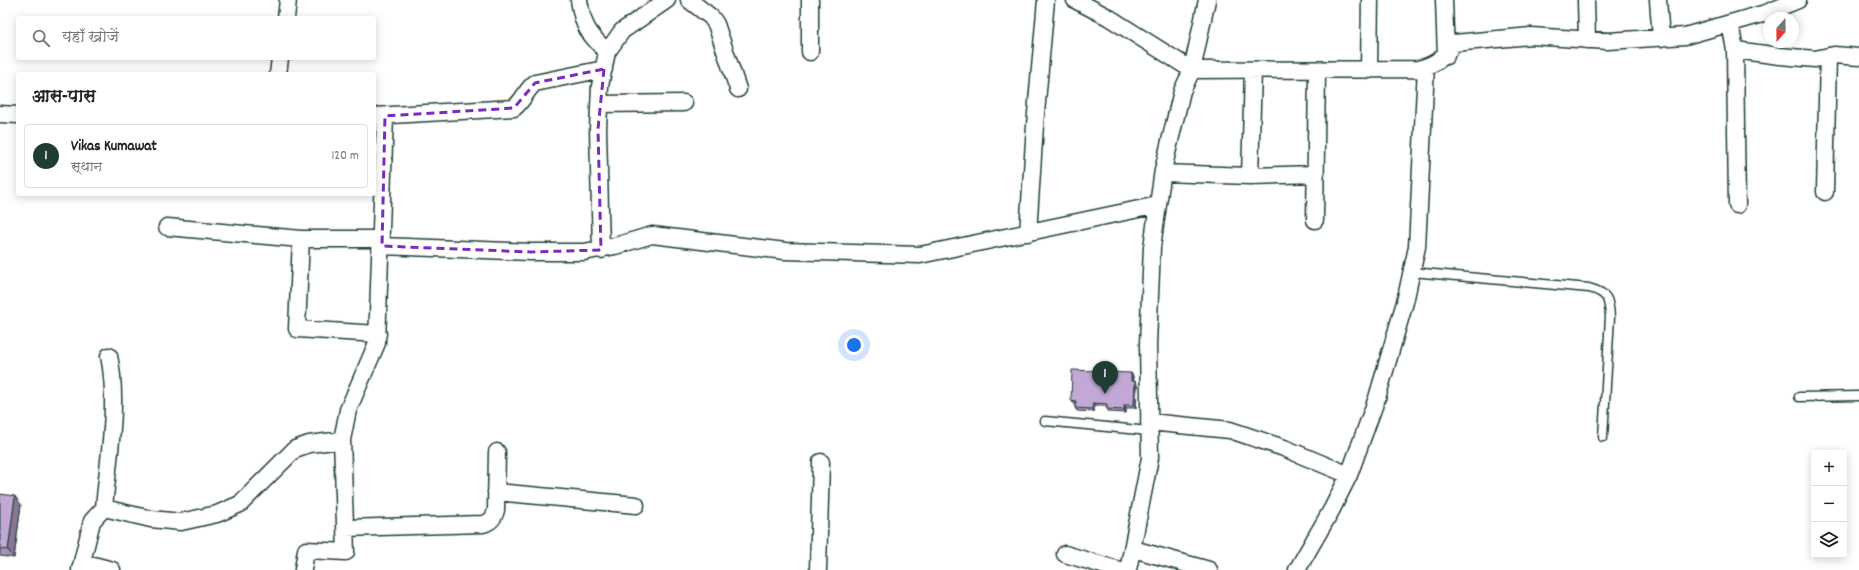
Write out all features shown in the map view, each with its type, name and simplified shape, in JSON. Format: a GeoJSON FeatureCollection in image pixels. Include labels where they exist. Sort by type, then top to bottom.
{"type":"FeatureCollection","features":[{"type":"Feature","properties":{"kind":"street"},"geometry":{"type":"LineString","coordinates":[[286,16],[288,0]]}},
{"type":"Feature","properties":{"kind":"street"},"geometry":{"type":"LineString","coordinates":[[579,0],[582,20],[591,36],[607,52]]}},
{"type":"Feature","properties":{"kind":"street"},"geometry":{"type":"LineString","coordinates":[[601,250],[598,129],[599,104],[607,52],[622,31],[667,0]]}},
{"type":"Feature","properties":{"kind":"street"},"geometry":{"type":"LineString","coordinates":[[689,0],[716,24],[738,89]]}},
{"type":"Feature","properties":{"kind":"street"},"geometry":{"type":"LineString","coordinates":[[810,0],[810,52]]}},
{"type":"Feature","properties":{"kind":"street"},"geometry":{"type":"LineString","coordinates":[[1028,232],[1035,125],[1046,0]]}},
{"type":"Feature","properties":{"kind":"street"},"geometry":{"type":"LineString","coordinates":[[1075,0],[1108,17],[1192,70],[1418,69],[1433,66],[1446,56],[1454,43],[1531,36],[1608,41],[1686,36],[1766,13],[1798,0]]}},
{"type":"Feature","properties":{"kind":"street"},"geometry":{"type":"LineString","coordinates":[[1128,570],[1134,549],[1150,458],[1148,336],[1152,247],[1162,174],[1182,91],[1192,70],[1207,0]]}},
{"type":"Feature","properties":{"kind":"street"},"geometry":{"type":"LineString","coordinates":[[1369,70],[1370,0]]}},
{"type":"Feature","properties":{"kind":"street"},"geometry":{"type":"LineString","coordinates":[[1444,0],[1446,56]]}},
{"type":"Feature","properties":{"kind":"street"},"geometry":{"type":"LineString","coordinates":[[1586,0],[1587,40]]}},
{"type":"Feature","properties":{"kind":"street"},"geometry":{"type":"LineString","coordinates":[[1658,0],[1660,38]]}},
{"type":"Feature","properties":{"kind":"street"},"geometry":{"type":"LineString","coordinates":[[1730,23],[1735,50],[1737,205]]}},
{"type":"Feature","properties":{"kind":"street"},"geometry":{"type":"LineString","coordinates":[[1735,50],[1815,59],[1834,55],[1859,57]]}},
{"type":"Feature","properties":{"kind":"street"},"geometry":{"type":"LineString","coordinates":[[1824,192],[1828,56]]}},
{"type":"Feature","properties":{"kind":"street"},"geometry":{"type":"LineString","coordinates":[[278,72],[280,60]]}},
{"type":"Feature","properties":{"kind":"street"},"geometry":{"type":"LineString","coordinates":[[1297,570],[1332,509],[1349,474],[1377,398],[1405,302],[1417,247],[1426,67]]}},
{"type":"Feature","properties":{"kind":"street"},"geometry":{"type":"LineString","coordinates":[[303,570],[306,550],[346,552],[342,440],[348,410],[377,343],[378,334],[382,242],[379,116],[514,108],[522,102],[528,88],[535,83],[604,69]]}},
{"type":"Feature","properties":{"kind":"street"},"geometry":{"type":"LineString","coordinates":[[1250,176],[1253,70]]}},
{"type":"Feature","properties":{"kind":"street"},"geometry":{"type":"LineString","coordinates":[[1315,220],[1317,70]]}},
{"type":"Feature","properties":{"kind":"street"},"geometry":{"type":"LineString","coordinates":[[599,104],[684,103]]}},
{"type":"Feature","properties":{"kind":"street"},"geometry":{"type":"LineString","coordinates":[[0,114],[16,114]]}},
{"type":"Feature","properties":{"kind":"street"},"geometry":{"type":"LineString","coordinates":[[1162,174],[1250,176],[1316,174]]}},
{"type":"Feature","properties":{"kind":"street"},"geometry":{"type":"LineString","coordinates":[[167,227],[301,238],[531,252],[584,252],[601,250],[652,235],[785,251],[920,255],[1158,205]]}},
{"type":"Feature","properties":{"kind":"street"},"geometry":{"type":"LineString","coordinates":[[301,238],[297,330],[378,334]]}},
{"type":"Feature","properties":{"kind":"street"},"geometry":{"type":"LineString","coordinates":[[108,356],[111,366],[112,409],[104,508],[92,522],[81,566],[112,570]]}},
{"type":"Feature","properties":{"kind":"street"},"geometry":{"type":"LineString","coordinates":[[1149,426],[1230,430],[1284,448],[1349,474]]}},
{"type":"Feature","properties":{"kind":"street"},"geometry":{"type":"LineString","coordinates":[[104,508],[151,519],[181,522],[217,514],[240,504],[295,448],[309,444],[342,440]]}},
{"type":"Feature","properties":{"kind":"street"},"geometry":{"type":"LineString","coordinates":[[345,528],[489,523],[494,517],[497,452]]}},
{"type":"Feature","properties":{"kind":"street"},"geometry":{"type":"LineString","coordinates":[[818,570],[821,462]]}},
{"type":"Feature","properties":{"kind":"street"},"geometry":{"type":"LineString","coordinates":[[496,492],[636,505]]}},
{"type":"Feature","properties":{"kind":"street"},"geometry":{"type":"LineString","coordinates":[[1134,549],[1209,570]]}},
{"type":"Feature","properties":{"kind":"street"},"geometry":{"type":"LineString","coordinates":[[1064,554],[1119,570]]}},
{"type":"Feature","properties":{"kind":"lane"},"geometry":{"type":"LineString","coordinates":[[1412,272],[1588,288],[1600,291],[1609,302],[1610,317],[1603,437]]}},
{"type":"Feature","properties":{"kind":"lane"},"geometry":{"type":"LineString","coordinates":[[1799,397],[1859,396]]}},
{"type":"Feature","properties":{"kind":"lane"},"geometry":{"type":"LineString","coordinates":[[1045,421],[1149,426]]}},
{"type":"Feature","properties":{"kind":"highlighted area"},"geometry":{"type":"Polygon","coordinates":[[[604,69],[598,129],[601,250],[531,252],[382,246],[385,116],[514,108],[535,83],[604,69]]]}},
{"type":"Feature","properties":{"kind":"building"},"geometry":{"type":"Polygon","coordinates":[[[1072,370],[1098,371],[1098,381],[1105,381],[1105,372],[1131,373],[1131,381],[1135,381],[1134,405],[1124,405],[1124,410],[1107,409],[1107,404],[1093,403],[1092,409],[1075,408],[1076,401],[1071,400],[1072,370]]]}},
{"type":"Feature","properties":{"kind":"building"},"geometry":{"type":"Polygon","coordinates":[[[0,494],[15,496],[8,550],[0,549],[0,494]]]}},
{"type":"Feature","properties":{"kind":"place","name":"Vikas Kumawat"},"geometry":{"type":"Point","coordinates":[1105,394]}}]}
